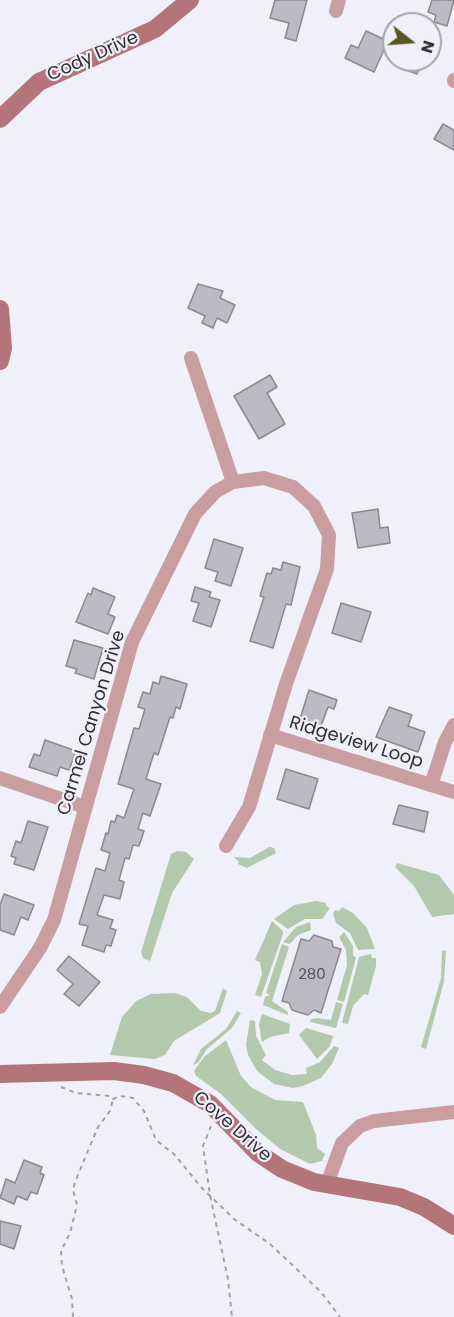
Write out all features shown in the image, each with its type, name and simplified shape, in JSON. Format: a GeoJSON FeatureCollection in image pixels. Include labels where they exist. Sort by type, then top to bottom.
{"type":"FeatureCollection","features":[{"type":"Feature","properties":{"kind":"main road","name":"Cody Drive"},"geometry":{"type":"LineString","coordinates":[[0,119],[39,82],[155,29],[190,0]]}},
{"type":"Feature","properties":{"kind":"main road"},"geometry":{"type":"LineString","coordinates":[[0,309],[3,348],[0,361]]}},
{"type":"Feature","properties":{"kind":"main road","name":"Cove Drive"},"geometry":{"type":"LineString","coordinates":[[0,1074],[114,1071],[144,1075],[173,1083],[210,1104],[270,1161],[292,1174],[327,1184],[400,1197],[424,1207],[454,1226]]}},
{"type":"Feature","properties":{"kind":"street"},"geometry":{"type":"LineString","coordinates":[[191,358],[233,482]]}},
{"type":"Feature","properties":{"kind":"street","name":"Carmel Canyon Drive"},"geometry":{"type":"LineString","coordinates":[[0,1007],[40,948],[54,920],[132,642],[195,514],[215,492],[233,482],[264,478],[293,487],[314,506],[329,535],[327,568],[270,735],[249,807],[237,832],[226,846]]}},
{"type":"Feature","properties":{"kind":"street","name":"Ridgeview Loop"},"geometry":{"type":"LineString","coordinates":[[431,785],[445,742],[454,725]]}},
{"type":"Feature","properties":{"kind":"street","name":"Ridgeview Loop"},"geometry":{"type":"LineString","coordinates":[[270,735],[454,792]]}},
{"type":"Feature","properties":{"kind":"street"},"geometry":{"type":"LineString","coordinates":[[0,778],[85,807]]}},
{"type":"Feature","properties":{"kind":"street"},"geometry":{"type":"LineString","coordinates":[[327,1184],[342,1143],[360,1126],[374,1121],[454,1112]]}},
{"type":"Feature","properties":{"kind":"path"},"geometry":{"type":"LineString","coordinates":[[59,1086],[76,1093],[110,1096],[113,1099],[125,1096],[134,1098],[141,1105],[156,1140],[174,1154],[234,1219],[270,1244],[321,1292],[340,1317]]}},
{"type":"Feature","properties":{"kind":"path"},"geometry":{"type":"LineString","coordinates":[[73,1317],[72,1299],[60,1259],[61,1251],[70,1233],[77,1205],[73,1190],[75,1182],[98,1127],[110,1111],[113,1099]]}},
{"type":"Feature","properties":{"kind":"path"},"geometry":{"type":"LineString","coordinates":[[211,1126],[203,1146],[210,1195],[228,1279],[232,1317]]}},
{"type":"Feature","properties":{"kind":"green space"},"geometry":{"type":"Polygon","coordinates":[[[269,847],[274,848],[276,853],[247,868],[238,864],[239,862],[234,857],[250,858],[269,847]]]}},
{"type":"Feature","properties":{"kind":"green space"},"geometry":{"type":"Polygon","coordinates":[[[177,851],[186,852],[194,859],[172,893],[150,961],[143,958],[141,952],[171,854],[177,851]]]}},
{"type":"Feature","properties":{"kind":"green space"},"geometry":{"type":"Polygon","coordinates":[[[397,863],[439,875],[454,895],[454,914],[432,917],[414,886],[395,867],[397,863]]]}},
{"type":"Feature","properties":{"kind":"green space"},"geometry":{"type":"Polygon","coordinates":[[[316,901],[326,903],[326,906],[330,908],[322,919],[305,919],[288,929],[274,919],[294,905],[316,901]]]}},
{"type":"Feature","properties":{"kind":"green space"},"geometry":{"type":"Polygon","coordinates":[[[342,907],[353,913],[367,928],[375,949],[358,950],[350,933],[336,923],[333,914],[335,910],[339,911],[342,907]]]}},
{"type":"Feature","properties":{"kind":"green space"},"geometry":{"type":"Polygon","coordinates":[[[272,921],[283,931],[283,934],[261,997],[255,995],[262,974],[260,962],[255,960],[272,921]]]}},
{"type":"Feature","properties":{"kind":"green space"},"geometry":{"type":"Polygon","coordinates":[[[310,922],[311,930],[298,935],[290,944],[283,942],[296,927],[310,922]]]}},
{"type":"Feature","properties":{"kind":"green space"},"geometry":{"type":"Polygon","coordinates":[[[344,932],[353,946],[353,955],[356,958],[344,1002],[337,1000],[347,965],[346,950],[339,937],[344,932]]]}},
{"type":"Feature","properties":{"kind":"green space"},"geometry":{"type":"Polygon","coordinates":[[[282,944],[289,947],[272,1001],[288,1012],[288,1015],[263,1005],[265,997],[270,995],[266,993],[282,944]]]}},
{"type":"Feature","properties":{"kind":"green space"},"geometry":{"type":"Polygon","coordinates":[[[446,950],[444,981],[426,1049],[421,1047],[441,978],[442,951],[446,950]]]}},
{"type":"Feature","properties":{"kind":"green space"},"geometry":{"type":"Polygon","coordinates":[[[371,954],[372,958],[376,958],[376,966],[368,995],[364,994],[353,1006],[348,1024],[342,1023],[359,957],[371,954]]]}},
{"type":"Feature","properties":{"kind":"green space"},"geometry":{"type":"Polygon","coordinates":[[[223,988],[227,991],[220,1013],[174,1041],[165,1055],[155,1059],[110,1055],[122,1017],[136,1001],[151,994],[175,993],[187,997],[201,1011],[211,1013],[215,1011],[223,988]]]}},
{"type":"Feature","properties":{"kind":"green space"},"geometry":{"type":"Polygon","coordinates":[[[336,1002],[343,1004],[336,1028],[310,1022],[311,1019],[317,1018],[331,1020],[336,1002]]]}},
{"type":"Feature","properties":{"kind":"green space"},"geometry":{"type":"Polygon","coordinates":[[[237,1011],[241,1013],[232,1028],[207,1049],[198,1063],[193,1065],[201,1049],[226,1029],[237,1011]]]}},
{"type":"Feature","properties":{"kind":"green space"},"geometry":{"type":"Polygon","coordinates":[[[262,1014],[290,1024],[289,1033],[270,1037],[262,1042],[259,1024],[262,1014]]]}},
{"type":"Feature","properties":{"kind":"green space"},"geometry":{"type":"Polygon","coordinates":[[[250,1020],[255,1021],[256,1036],[266,1055],[262,1060],[275,1070],[292,1075],[307,1074],[306,1068],[320,1062],[334,1046],[339,1048],[332,1064],[321,1078],[293,1088],[274,1084],[257,1071],[248,1055],[246,1045],[250,1020]]]}},
{"type":"Feature","properties":{"kind":"green space"},"geometry":{"type":"Polygon","coordinates":[[[306,1028],[333,1036],[330,1046],[317,1059],[299,1035],[306,1028]]]}},
{"type":"Feature","properties":{"kind":"green space"},"geometry":{"type":"Polygon","coordinates":[[[226,1040],[241,1076],[251,1087],[275,1100],[303,1102],[316,1135],[317,1148],[325,1154],[322,1161],[310,1164],[280,1149],[221,1094],[196,1076],[194,1071],[204,1057],[226,1040]]]}},
{"type":"Feature","properties":{"kind":"building"},"geometry":{"type":"Polygon","coordinates":[[[275,0],[307,0],[296,41],[285,38],[289,23],[270,18],[275,0]]]}},
{"type":"Feature","properties":{"kind":"building"},"geometry":{"type":"Polygon","coordinates":[[[432,0],[454,0],[447,26],[442,24],[442,12],[428,12],[432,0]]]}},
{"type":"Feature","properties":{"kind":"building"},"geometry":{"type":"Polygon","coordinates":[[[366,31],[382,38],[382,54],[374,72],[345,58],[351,45],[358,48],[366,31]]]}},
{"type":"Feature","properties":{"kind":"building"},"geometry":{"type":"Polygon","coordinates":[[[443,124],[454,130],[454,150],[434,139],[443,124]]]}},
{"type":"Feature","properties":{"kind":"building"},"geometry":{"type":"Polygon","coordinates":[[[198,284],[223,291],[220,298],[235,305],[227,323],[217,318],[213,328],[202,323],[205,316],[188,308],[198,284]]]}},
{"type":"Feature","properties":{"kind":"building"},"geometry":{"type":"Polygon","coordinates":[[[270,375],[277,387],[267,393],[285,424],[259,439],[234,396],[270,375]]]}},
{"type":"Feature","properties":{"kind":"building"},"geometry":{"type":"Polygon","coordinates":[[[378,509],[380,528],[388,527],[390,543],[358,548],[352,513],[378,509]]]}},
{"type":"Feature","properties":{"kind":"building"},"geometry":{"type":"Polygon","coordinates":[[[214,539],[243,548],[231,586],[215,581],[218,572],[205,568],[214,539]]]}},
{"type":"Feature","properties":{"kind":"building"},"geometry":{"type":"Polygon","coordinates":[[[283,562],[300,567],[291,605],[286,604],[273,648],[250,641],[264,597],[260,596],[267,573],[271,574],[273,568],[281,570],[283,562]]]}},
{"type":"Feature","properties":{"kind":"building"},"geometry":{"type":"Polygon","coordinates":[[[195,587],[211,592],[209,597],[220,600],[211,627],[193,621],[199,603],[191,601],[195,587]]]}},
{"type":"Feature","properties":{"kind":"building"},"geometry":{"type":"Polygon","coordinates":[[[93,588],[115,597],[108,614],[115,617],[108,634],[76,622],[88,593],[91,595],[93,588]]]}},
{"type":"Feature","properties":{"kind":"building"},"geometry":{"type":"Polygon","coordinates":[[[341,603],[371,612],[361,642],[332,633],[341,603]]]}},
{"type":"Feature","properties":{"kind":"building"},"geometry":{"type":"Polygon","coordinates":[[[74,640],[103,648],[94,679],[75,673],[77,669],[66,666],[74,640]]]}},
{"type":"Feature","properties":{"kind":"building"},"geometry":{"type":"Polygon","coordinates":[[[161,676],[187,684],[180,709],[176,707],[173,718],[170,717],[158,755],[154,753],[146,779],[161,784],[150,816],[143,813],[138,829],[144,831],[139,846],[133,845],[129,859],[125,858],[119,880],[124,882],[120,899],[104,895],[97,915],[113,920],[110,928],[116,930],[111,946],[106,945],[104,952],[82,945],[88,926],[79,924],[96,868],[105,871],[110,853],[101,850],[106,833],[108,834],[111,821],[115,822],[117,815],[124,818],[134,789],[118,784],[134,728],[139,729],[145,709],[138,707],[143,692],[150,694],[153,682],[159,684],[161,676]]]}},
{"type":"Feature","properties":{"kind":"building"},"geometry":{"type":"Polygon","coordinates":[[[309,690],[337,700],[334,709],[328,707],[320,729],[299,722],[309,690]]]}},
{"type":"Feature","properties":{"kind":"building"},"geometry":{"type":"Polygon","coordinates":[[[389,707],[412,715],[408,726],[425,732],[418,752],[376,737],[389,707]]]}},
{"type":"Feature","properties":{"kind":"building"},"geometry":{"type":"Polygon","coordinates":[[[45,740],[76,751],[69,770],[60,767],[57,776],[29,767],[34,754],[40,756],[45,740]]]}},
{"type":"Feature","properties":{"kind":"building"},"geometry":{"type":"Polygon","coordinates":[[[286,769],[318,779],[309,809],[277,799],[286,769]]]}},
{"type":"Feature","properties":{"kind":"building"},"geometry":{"type":"Polygon","coordinates":[[[399,805],[428,812],[424,832],[393,824],[399,805]]]}},
{"type":"Feature","properties":{"kind":"building"},"geometry":{"type":"Polygon","coordinates":[[[28,821],[48,827],[34,870],[14,864],[16,858],[11,856],[16,841],[21,843],[28,821]]]}},
{"type":"Feature","properties":{"kind":"building"},"geometry":{"type":"Polygon","coordinates":[[[4,894],[34,905],[28,920],[21,917],[14,935],[0,930],[0,905],[4,894]]]}},
{"type":"Feature","properties":{"kind":"building"},"geometry":{"type":"Polygon","coordinates":[[[314,935],[332,941],[333,947],[341,949],[321,1013],[314,1010],[308,1015],[292,1010],[289,1003],[282,1001],[301,939],[309,941],[314,935]]]}},
{"type":"Feature","properties":{"kind":"building"},"geometry":{"type":"Polygon","coordinates":[[[69,956],[100,982],[79,1006],[64,994],[73,984],[57,970],[69,956]]]}},
{"type":"Feature","properties":{"kind":"building"},"geometry":{"type":"Polygon","coordinates":[[[24,1160],[42,1167],[40,1173],[44,1175],[37,1194],[31,1192],[27,1200],[17,1196],[14,1204],[0,1198],[6,1179],[15,1183],[24,1160]]]}},
{"type":"Feature","properties":{"kind":"building"},"geometry":{"type":"Polygon","coordinates":[[[0,1221],[21,1226],[14,1249],[0,1244],[0,1221]]]}}]}
